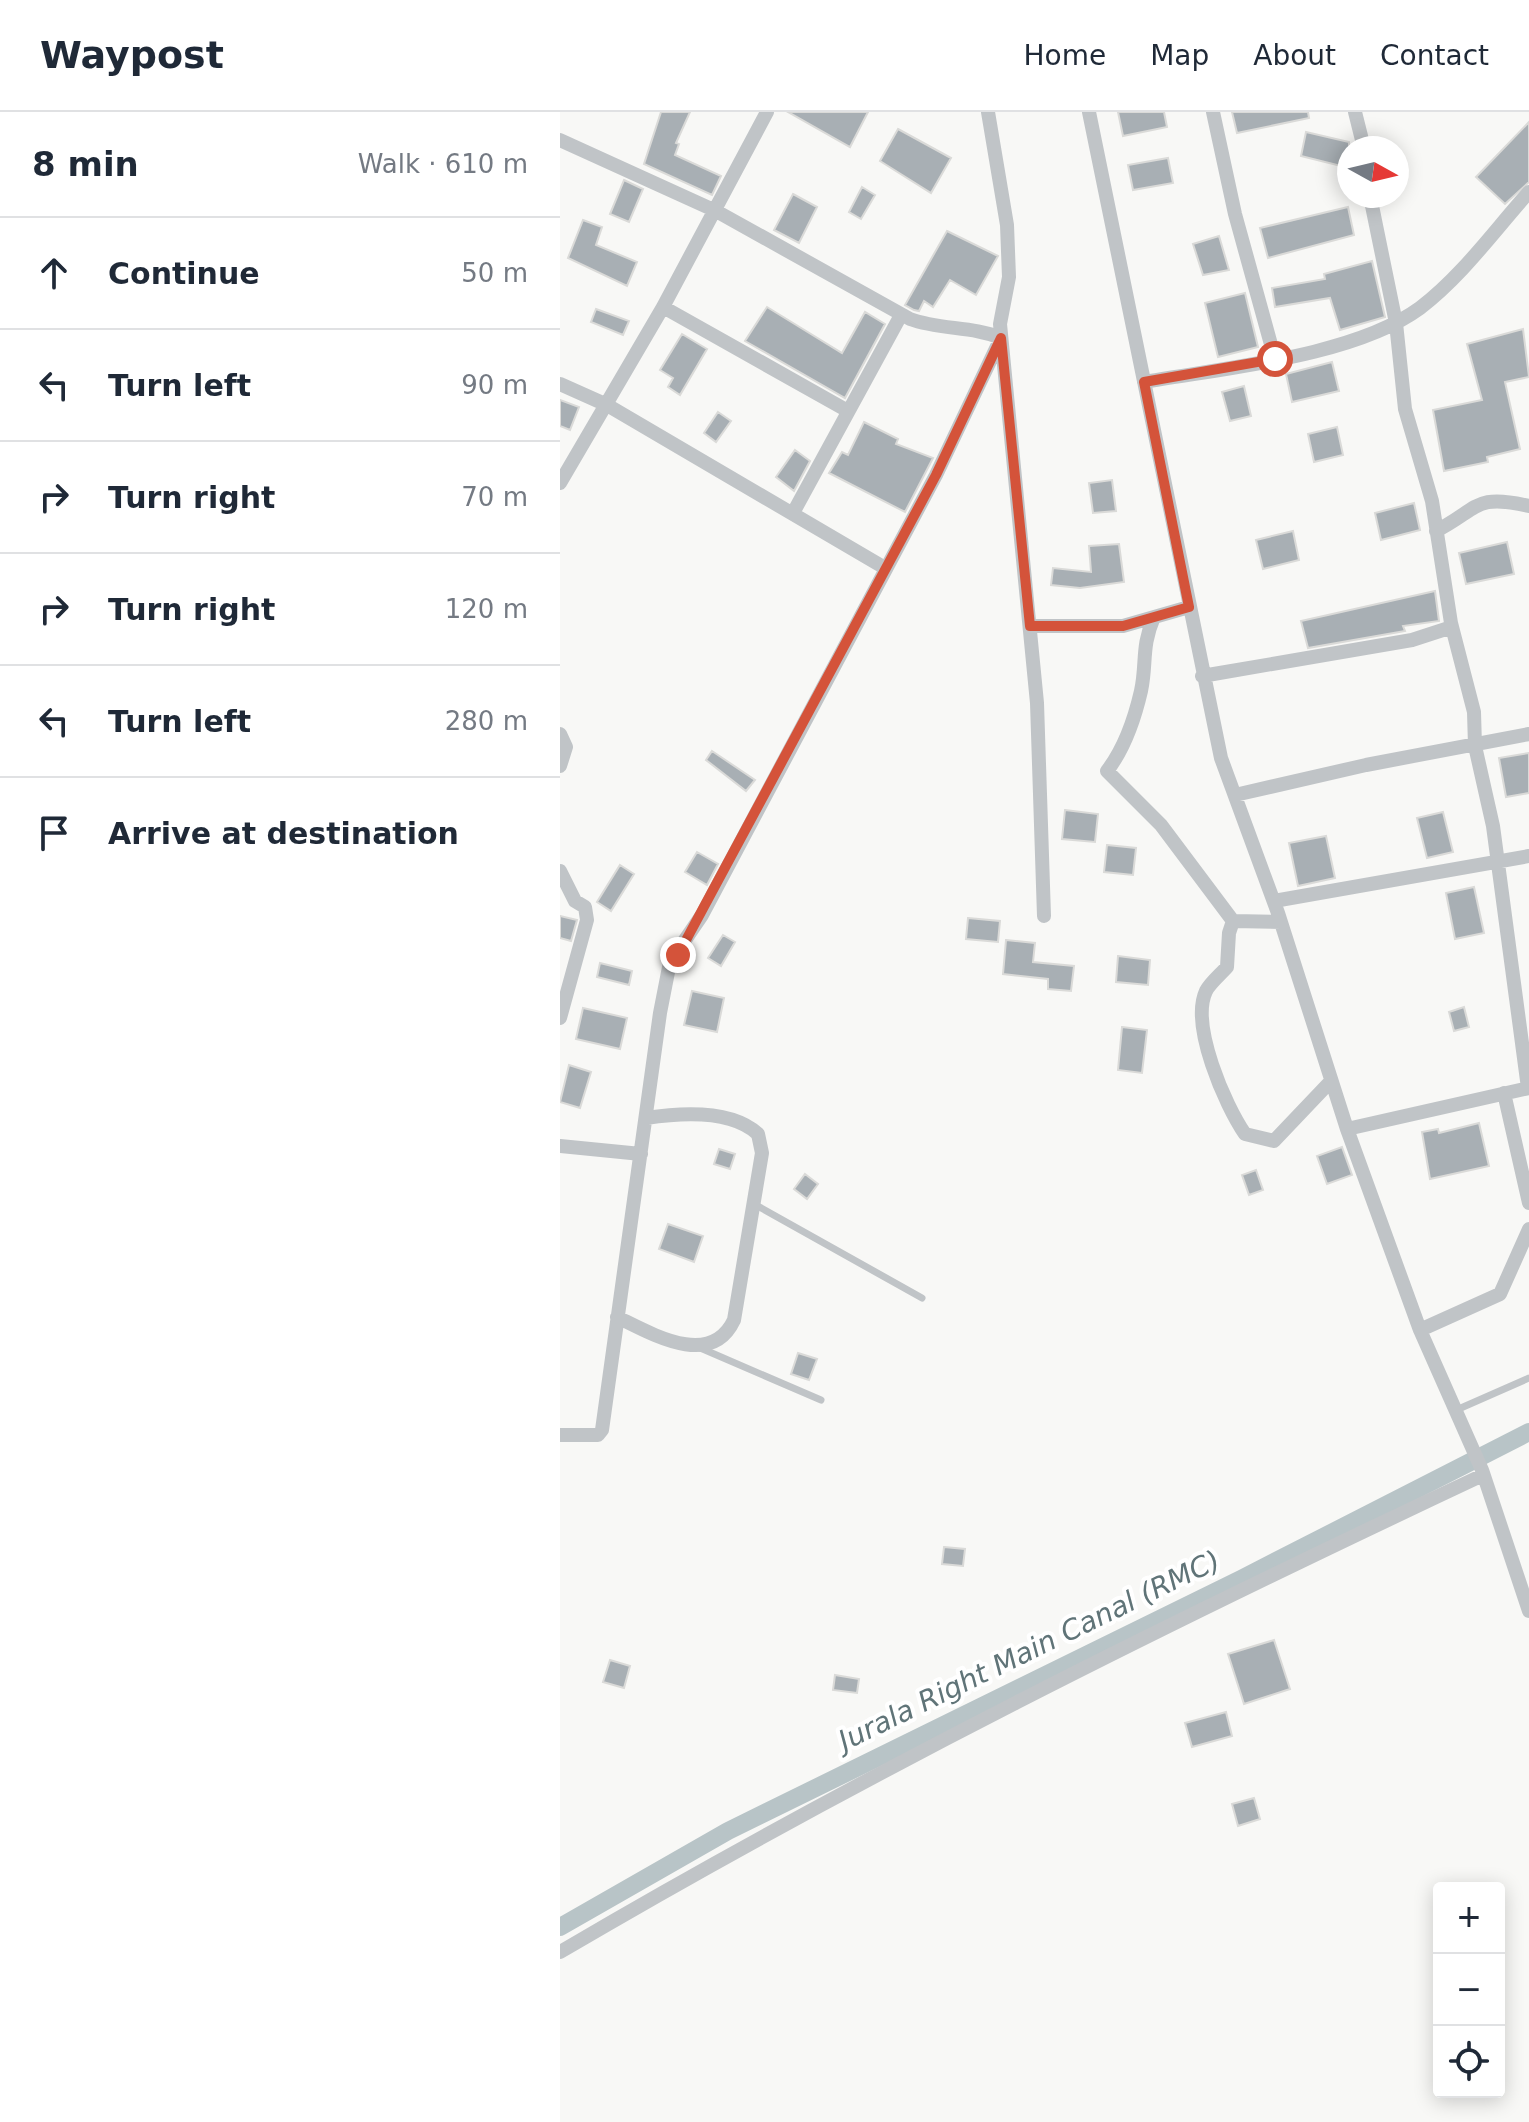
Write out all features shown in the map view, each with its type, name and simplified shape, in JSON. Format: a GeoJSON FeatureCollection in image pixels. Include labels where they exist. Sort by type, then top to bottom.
{"type":"FeatureCollection","features":[{"type":"Feature","properties":{"kind":"street"},"geometry":{"type":"LineString","coordinates":[[560,483],[663,307],[767,112]]}},
{"type":"Feature","properties":{"kind":"street"},"geometry":{"type":"LineString","coordinates":[[988,112],[1007,225],[1009,277],[1000,318],[1001,338],[1030,626],[1043,799],[1044,916]]}},
{"type":"Feature","properties":{"kind":"street"},"geometry":{"type":"LineString","coordinates":[[1089,112],[1214,736],[1274,901],[1347,1129],[1420,1330],[1483,1472],[1529,1611]]}},
{"type":"Feature","properties":{"kind":"street"},"geometry":{"type":"LineString","coordinates":[[1213,112],[1235,214],[1275,359]]}},
{"type":"Feature","properties":{"kind":"street"},"geometry":{"type":"LineString","coordinates":[[1355,112],[1361,136]]}},
{"type":"Feature","properties":{"kind":"street"},"geometry":{"type":"LineString","coordinates":[[560,140],[716,211],[901,315],[924,324],[974,330],[1001,338]]}},
{"type":"Feature","properties":{"kind":"street"},"geometry":{"type":"LineString","coordinates":[[1144,382],[1275,359],[1339,344],[1396,323],[1456,277],[1529,192]]}},
{"type":"Feature","properties":{"kind":"street"},"geometry":{"type":"LineString","coordinates":[[1347,1129],[1529,1088],[1491,817],[1475,746],[1472,704],[1452,627],[1426,478],[1405,409],[1396,323],[1372,208]]}},
{"type":"Feature","properties":{"kind":"street"},"geometry":{"type":"LineString","coordinates":[[663,307],[848,411]]}},
{"type":"Feature","properties":{"kind":"street"},"geometry":{"type":"LineString","coordinates":[[793,513],[901,315]]}},
{"type":"Feature","properties":{"kind":"street"},"geometry":{"type":"LineString","coordinates":[[560,1435],[598,1435],[602,1430],[660,1013],[670,962],[702,915],[947,455],[1001,338]]}},
{"type":"Feature","properties":{"kind":"street"},"geometry":{"type":"LineString","coordinates":[[560,384],[607,405],[885,568]]}},
{"type":"Feature","properties":{"kind":"street"},"geometry":{"type":"LineString","coordinates":[[1436,531],[1466,509],[1489,500],[1529,506]]}},
{"type":"Feature","properties":{"kind":"street"},"geometry":{"type":"LineString","coordinates":[[1030,626],[1102,628],[1189,607]]}},
{"type":"Feature","properties":{"kind":"street"},"geometry":{"type":"LineString","coordinates":[[1154,617],[1142,653],[1142,688],[1123,745],[1107,771],[1161,825],[1233,921]]}},
{"type":"Feature","properties":{"kind":"street"},"geometry":{"type":"LineString","coordinates":[[1202,676],[1412,640],[1452,627]]}},
{"type":"Feature","properties":{"kind":"street"},"geometry":{"type":"LineString","coordinates":[[560,734],[566,747],[560,766]]}},
{"type":"Feature","properties":{"kind":"street"},"geometry":{"type":"LineString","coordinates":[[1235,795],[1366,765],[1529,734]]}},
{"type":"Feature","properties":{"kind":"street"},"geometry":{"type":"LineString","coordinates":[[1274,901],[1529,856]]}},
{"type":"Feature","properties":{"kind":"street"},"geometry":{"type":"LineString","coordinates":[[560,871],[575,901],[585,907],[587,920],[560,1018]]}},
{"type":"Feature","properties":{"kind":"street"},"geometry":{"type":"LineString","coordinates":[[1233,921],[1281,922]]}},
{"type":"Feature","properties":{"kind":"street"},"geometry":{"type":"LineString","coordinates":[[1233,921],[1229,933],[1227,967],[1207,989],[1202,1010],[1204,1042],[1215,1065],[1224,1100],[1235,1120],[1245,1134],[1274,1141],[1331,1081]]}},
{"type":"Feature","properties":{"kind":"street"},"geometry":{"type":"LineString","coordinates":[[1504,1093],[1529,1203]]}},
{"type":"Feature","properties":{"kind":"street"},"geometry":{"type":"LineString","coordinates":[[617,1317],[649,1333],[695,1346],[714,1344],[734,1320],[754,1204],[762,1144],[752,1128],[696,1114],[646,1118]]}},
{"type":"Feature","properties":{"kind":"street"},"geometry":{"type":"LineString","coordinates":[[560,1146],[641,1154]]}},
{"type":"Feature","properties":{"kind":"street"},"geometry":{"type":"LineString","coordinates":[[1420,1330],[1500,1294],[1529,1229]]}},
{"type":"Feature","properties":{"kind":"street"},"geometry":{"type":"LineString","coordinates":[[560,1952],[806,1811],[1123,1647],[1483,1472]]}},
{"type":"Feature","properties":{"kind":"lane"},"geometry":{"type":"LineString","coordinates":[[754,1204],[922,1298]]}},
{"type":"Feature","properties":{"kind":"lane"},"geometry":{"type":"LineString","coordinates":[[695,1346],[821,1400]]}},
{"type":"Feature","properties":{"kind":"lane"},"geometry":{"type":"LineString","coordinates":[[1455,1413],[1529,1378]]}},
{"type":"Feature","properties":{"kind":"building"},"geometry":{"type":"Polygon","coordinates":[[[661,112],[690,112],[676,143],[679,144],[675,155],[721,176],[712,195],[644,164],[661,112]]]}},
{"type":"Feature","properties":{"kind":"building"},"geometry":{"type":"Polygon","coordinates":[[[788,112],[868,112],[850,147],[788,112]]]}},
{"type":"Feature","properties":{"kind":"building"},"geometry":{"type":"Polygon","coordinates":[[[1118,112],[1164,112],[1167,127],[1123,136],[1118,112]]]}},
{"type":"Feature","properties":{"kind":"building"},"geometry":{"type":"Polygon","coordinates":[[[1232,112],[1308,112],[1309,118],[1237,133],[1232,112]]]}},
{"type":"Feature","properties":{"kind":"building"},"geometry":{"type":"Polygon","coordinates":[[[1529,122],[1529,182],[1505,204],[1476,177],[1529,122]]]}},
{"type":"Feature","properties":{"kind":"building"},"geometry":{"type":"Polygon","coordinates":[[[898,129],[951,158],[931,193],[880,161],[898,129]]]}},
{"type":"Feature","properties":{"kind":"building"},"geometry":{"type":"Polygon","coordinates":[[[1306,132],[1337,139],[1337,165],[1301,156],[1306,132]]]}},
{"type":"Feature","properties":{"kind":"building"},"geometry":{"type":"Polygon","coordinates":[[[1168,158],[1173,183],[1133,190],[1128,165],[1168,158]]]}},
{"type":"Feature","properties":{"kind":"building"},"geometry":{"type":"Polygon","coordinates":[[[624,180],[643,189],[629,222],[610,214],[624,180]]]}},
{"type":"Feature","properties":{"kind":"building"},"geometry":{"type":"Polygon","coordinates":[[[862,187],[875,195],[861,219],[849,212],[862,187]]]}},
{"type":"Feature","properties":{"kind":"building"},"geometry":{"type":"Polygon","coordinates":[[[793,194],[817,207],[799,243],[774,230],[793,194]]]}},
{"type":"Feature","properties":{"kind":"building"},"geometry":{"type":"Polygon","coordinates":[[[1348,208],[1354,235],[1268,258],[1260,228],[1348,208]]]}},
{"type":"Feature","properties":{"kind":"building"},"geometry":{"type":"Polygon","coordinates":[[[583,220],[602,227],[596,245],[637,262],[627,286],[568,258],[583,220]]]}},
{"type":"Feature","properties":{"kind":"building"},"geometry":{"type":"Polygon","coordinates":[[[947,231],[998,256],[976,295],[950,280],[933,307],[924,301],[919,311],[914,310],[905,305],[947,231]]]}},
{"type":"Feature","properties":{"kind":"building"},"geometry":{"type":"Polygon","coordinates":[[[1219,236],[1229,270],[1203,275],[1193,244],[1219,236]]]}},
{"type":"Feature","properties":{"kind":"building"},"geometry":{"type":"Polygon","coordinates":[[[1372,261],[1385,317],[1340,330],[1330,298],[1275,307],[1272,288],[1325,279],[1324,274],[1372,261]]]}},
{"type":"Feature","properties":{"kind":"building"},"geometry":{"type":"Polygon","coordinates":[[[1245,293],[1258,347],[1218,357],[1205,303],[1245,293]]]}},
{"type":"Feature","properties":{"kind":"building"},"geometry":{"type":"Polygon","coordinates":[[[767,307],[842,353],[865,312],[885,324],[845,398],[745,341],[767,307]]]}},
{"type":"Feature","properties":{"kind":"building"},"geometry":{"type":"Polygon","coordinates":[[[596,309],[629,321],[623,335],[591,322],[596,309]]]}},
{"type":"Feature","properties":{"kind":"building"},"geometry":{"type":"Polygon","coordinates":[[[1523,329],[1529,377],[1505,382],[1520,449],[1487,457],[1488,462],[1444,471],[1433,410],[1482,400],[1467,344],[1523,329]]]}},
{"type":"Feature","properties":{"kind":"building"},"geometry":{"type":"Polygon","coordinates":[[[682,334],[707,349],[680,395],[668,387],[673,378],[660,370],[682,334]]]}},
{"type":"Feature","properties":{"kind":"building"},"geometry":{"type":"Polygon","coordinates":[[[1332,362],[1339,391],[1292,402],[1286,374],[1332,362]]]}},
{"type":"Feature","properties":{"kind":"building"},"geometry":{"type":"Polygon","coordinates":[[[1244,386],[1251,416],[1230,421],[1222,392],[1244,386]]]}},
{"type":"Feature","properties":{"kind":"building"},"geometry":{"type":"Polygon","coordinates":[[[560,400],[579,407],[570,430],[560,426],[560,400]]]}},
{"type":"Feature","properties":{"kind":"building"},"geometry":{"type":"Polygon","coordinates":[[[718,412],[731,421],[716,442],[704,433],[718,412]]]}},
{"type":"Feature","properties":{"kind":"building"},"geometry":{"type":"Polygon","coordinates":[[[864,422],[898,439],[896,444],[933,458],[905,512],[829,473],[842,452],[848,455],[864,422]]]}},
{"type":"Feature","properties":{"kind":"building"},"geometry":{"type":"Polygon","coordinates":[[[1337,427],[1343,455],[1314,462],[1308,434],[1337,427]]]}},
{"type":"Feature","properties":{"kind":"building"},"geometry":{"type":"Polygon","coordinates":[[[795,450],[810,461],[794,491],[776,477],[795,450]]]}},
{"type":"Feature","properties":{"kind":"building"},"geometry":{"type":"Polygon","coordinates":[[[1112,480],[1116,511],[1093,513],[1089,483],[1112,480]]]}},
{"type":"Feature","properties":{"kind":"building"},"geometry":{"type":"Polygon","coordinates":[[[1414,503],[1420,530],[1381,540],[1375,513],[1414,503]]]}},
{"type":"Feature","properties":{"kind":"building"},"geometry":{"type":"Polygon","coordinates":[[[1293,531],[1299,560],[1263,569],[1256,540],[1293,531]]]}},
{"type":"Feature","properties":{"kind":"building"},"geometry":{"type":"Polygon","coordinates":[[[1507,542],[1514,574],[1466,584],[1459,553],[1507,542]]]}},
{"type":"Feature","properties":{"kind":"building"},"geometry":{"type":"Polygon","coordinates":[[[1119,544],[1124,582],[1080,588],[1051,585],[1053,568],[1091,572],[1089,546],[1119,544]]]}},
{"type":"Feature","properties":{"kind":"building"},"geometry":{"type":"Polygon","coordinates":[[[1435,591],[1439,621],[1403,626],[1405,631],[1308,648],[1301,621],[1435,591]]]}},
{"type":"Feature","properties":{"kind":"building"},"geometry":{"type":"Polygon","coordinates":[[[712,751],[755,780],[746,791],[706,760],[712,751]]]}},
{"type":"Feature","properties":{"kind":"building"},"geometry":{"type":"Polygon","coordinates":[[[1529,753],[1529,793],[1506,797],[1499,758],[1529,753]]]}},
{"type":"Feature","properties":{"kind":"building"},"geometry":{"type":"Polygon","coordinates":[[[1065,810],[1098,814],[1095,842],[1062,839],[1065,810]]]}},
{"type":"Feature","properties":{"kind":"building"},"geometry":{"type":"Polygon","coordinates":[[[1443,812],[1453,852],[1427,858],[1417,818],[1443,812]]]}},
{"type":"Feature","properties":{"kind":"building"},"geometry":{"type":"Polygon","coordinates":[[[1326,836],[1335,878],[1298,886],[1289,843],[1326,836]]]}},
{"type":"Feature","properties":{"kind":"building"},"geometry":{"type":"Polygon","coordinates":[[[1107,845],[1136,848],[1133,875],[1104,872],[1107,845]]]}},
{"type":"Feature","properties":{"kind":"building"},"geometry":{"type":"Polygon","coordinates":[[[697,852],[718,864],[707,885],[685,872],[697,852]]]}},
{"type":"Feature","properties":{"kind":"building"},"geometry":{"type":"Polygon","coordinates":[[[620,865],[634,874],[611,911],[597,902],[620,865]]]}},
{"type":"Feature","properties":{"kind":"building"},"geometry":{"type":"Polygon","coordinates":[[[1474,887],[1484,933],[1455,939],[1446,893],[1474,887]]]}},
{"type":"Feature","properties":{"kind":"building"},"geometry":{"type":"Polygon","coordinates":[[[560,916],[577,920],[571,941],[560,938],[560,916]]]}},
{"type":"Feature","properties":{"kind":"building"},"geometry":{"type":"Polygon","coordinates":[[[968,918],[1000,921],[998,942],[966,939],[968,918]]]}},
{"type":"Feature","properties":{"kind":"building"},"geometry":{"type":"Polygon","coordinates":[[[723,935],[735,942],[721,966],[708,958],[723,935]]]}},
{"type":"Feature","properties":{"kind":"building"},"geometry":{"type":"Polygon","coordinates":[[[1006,940],[1035,943],[1033,962],[1074,966],[1071,991],[1048,989],[1048,979],[1003,974],[1006,940]]]}},
{"type":"Feature","properties":{"kind":"building"},"geometry":{"type":"Polygon","coordinates":[[[1118,956],[1150,960],[1148,985],[1116,982],[1118,956]]]}},
{"type":"Feature","properties":{"kind":"building"},"geometry":{"type":"Polygon","coordinates":[[[600,963],[632,971],[629,985],[597,977],[600,963]]]}},
{"type":"Feature","properties":{"kind":"building"},"geometry":{"type":"Polygon","coordinates":[[[692,991],[724,998],[717,1032],[684,1025],[692,991]]]}},
{"type":"Feature","properties":{"kind":"building"},"geometry":{"type":"Polygon","coordinates":[[[1464,1007],[1469,1027],[1454,1031],[1449,1012],[1464,1007]]]}},
{"type":"Feature","properties":{"kind":"building"},"geometry":{"type":"Polygon","coordinates":[[[583,1008],[627,1018],[620,1049],[576,1039],[583,1008]]]}},
{"type":"Feature","properties":{"kind":"building"},"geometry":{"type":"Polygon","coordinates":[[[1122,1027],[1147,1030],[1142,1073],[1118,1070],[1122,1027]]]}},
{"type":"Feature","properties":{"kind":"building"},"geometry":{"type":"Polygon","coordinates":[[[569,1065],[591,1072],[580,1108],[560,1102],[569,1065]]]}},
{"type":"Feature","properties":{"kind":"building"},"geometry":{"type":"Polygon","coordinates":[[[1479,1123],[1489,1166],[1430,1179],[1422,1132],[1438,1129],[1439,1133],[1479,1123]]]}},
{"type":"Feature","properties":{"kind":"building"},"geometry":{"type":"Polygon","coordinates":[[[1342,1147],[1352,1175],[1327,1184],[1317,1156],[1342,1147]]]}},
{"type":"Feature","properties":{"kind":"building"},"geometry":{"type":"Polygon","coordinates":[[[719,1149],[735,1154],[730,1169],[714,1164],[719,1149]]]}},
{"type":"Feature","properties":{"kind":"building"},"geometry":{"type":"Polygon","coordinates":[[[1256,1170],[1263,1190],[1249,1195],[1242,1175],[1256,1170]]]}},
{"type":"Feature","properties":{"kind":"building"},"geometry":{"type":"Polygon","coordinates":[[[805,1174],[818,1184],[807,1199],[794,1189],[805,1174]]]}},
{"type":"Feature","properties":{"kind":"building"},"geometry":{"type":"Polygon","coordinates":[[[668,1224],[703,1236],[694,1262],[659,1249],[668,1224]]]}},
{"type":"Feature","properties":{"kind":"building"},"geometry":{"type":"Polygon","coordinates":[[[798,1353],[817,1359],[809,1380],[791,1374],[798,1353]]]}},
{"type":"Feature","properties":{"kind":"building"},"geometry":{"type":"Polygon","coordinates":[[[944,1547],[965,1549],[963,1566],[942,1564],[944,1547]]]}},
{"type":"Feature","properties":{"kind":"building"},"geometry":{"type":"Polygon","coordinates":[[[1274,1640],[1290,1689],[1244,1704],[1228,1654],[1274,1640]]]}},
{"type":"Feature","properties":{"kind":"building"},"geometry":{"type":"Polygon","coordinates":[[[610,1660],[630,1666],[624,1688],[603,1682],[610,1660]]]}},
{"type":"Feature","properties":{"kind":"building"},"geometry":{"type":"Polygon","coordinates":[[[835,1675],[859,1679],[857,1693],[833,1690],[835,1675]]]}},
{"type":"Feature","properties":{"kind":"building"},"geometry":{"type":"Polygon","coordinates":[[[1226,1712],[1232,1736],[1192,1747],[1185,1723],[1226,1712]]]}},
{"type":"Feature","properties":{"kind":"building"},"geometry":{"type":"Polygon","coordinates":[[[1254,1798],[1260,1819],[1238,1826],[1232,1804],[1254,1798]]]}},
{"type":"Feature","properties":{"kind":"waterway","name":"Jurala Right Main Canal (RMC)"},"geometry":{"type":"LineString","coordinates":[[560,1927],[728,1831],[1241,1579],[1529,1432]]}},
{"type":"Feature","properties":{"kind":"route"},"geometry":{"type":"LineString","coordinates":[[678,955],[936,475],[1001,338],[1030,626],[1123,626],[1189,607],[1144,382],[1275,359]]}}]}
